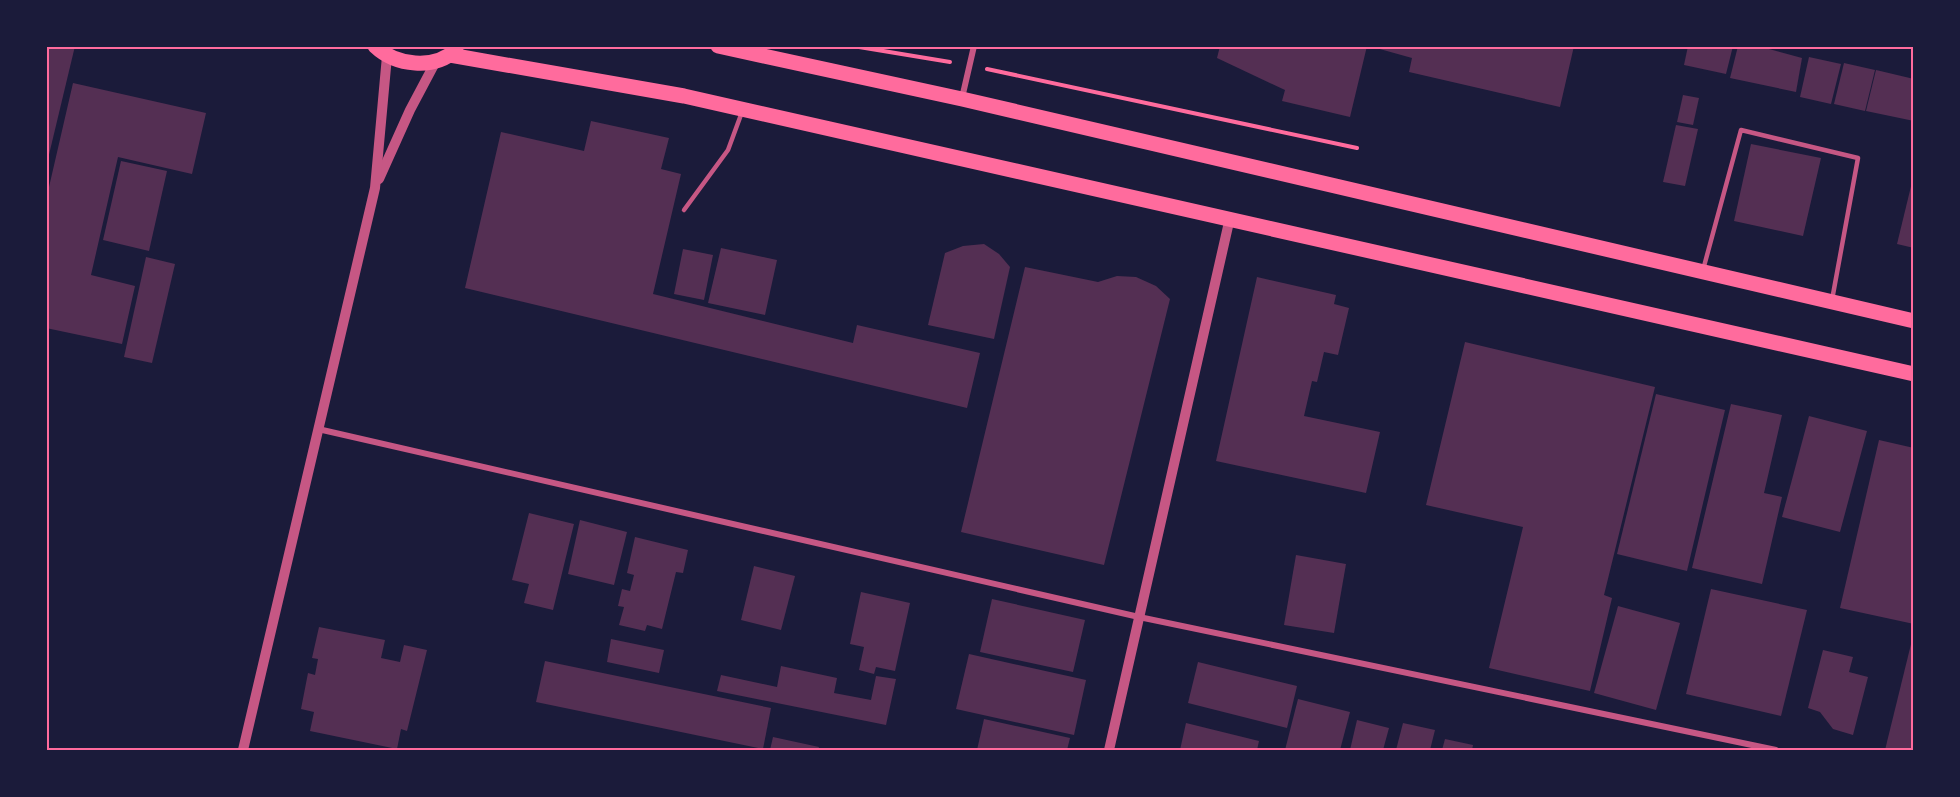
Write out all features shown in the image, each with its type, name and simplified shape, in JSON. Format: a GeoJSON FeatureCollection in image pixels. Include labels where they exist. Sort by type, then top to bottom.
{"type":"FeatureCollection","features":[{"type":"Feature","properties":{"kind":"main road"},"geometry":{"type":"LineString","coordinates":[[375,46],[387,56],[411,63],[449,54],[684,96],[1229,222],[1914,374]]}},
{"type":"Feature","properties":{"kind":"main road"},"geometry":{"type":"LineString","coordinates":[[718,46],[962,99],[1914,321]]}},
{"type":"Feature","properties":{"kind":"street"},"geometry":{"type":"LineString","coordinates":[[962,99],[974,46]]}},
{"type":"Feature","properties":{"kind":"street"},"geometry":{"type":"LineString","coordinates":[[375,188],[410,110],[449,54]]}},
{"type":"Feature","properties":{"kind":"street"},"geometry":{"type":"LineString","coordinates":[[243,750],[375,188],[387,56]]}},
{"type":"Feature","properties":{"kind":"street"},"geometry":{"type":"LineString","coordinates":[[1109,750],[1229,222]]}},
{"type":"Feature","properties":{"kind":"street"},"geometry":{"type":"LineString","coordinates":[[318,429],[1139,617],[1776,750]]}},
{"type":"Feature","properties":{"kind":"lane"},"geometry":{"type":"LineString","coordinates":[[684,210],[728,150],[743,109]]}},
{"type":"Feature","properties":{"kind":"lane"},"geometry":{"type":"LineString","coordinates":[[1703,272],[1741,130],[1858,159],[1832,302]]}},
{"type":"Feature","properties":{"kind":"path"},"geometry":{"type":"LineString","coordinates":[[853,46],[969,65],[1357,148]]}},
{"type":"Feature","properties":{"kind":"building"},"geometry":{"type":"Polygon","coordinates":[[[46,46],[75,46],[47,163],[46,163],[46,46]]]}},
{"type":"Feature","properties":{"kind":"building"},"geometry":{"type":"Polygon","coordinates":[[[1220,46],[1367,46],[1350,117],[1282,101],[1285,90],[1217,58],[1220,46]]]}},
{"type":"Feature","properties":{"kind":"building"},"geometry":{"type":"Polygon","coordinates":[[[1369,46],[1574,46],[1560,107],[1409,72],[1412,58],[1369,46]]]}},
{"type":"Feature","properties":{"kind":"building"},"geometry":{"type":"Polygon","coordinates":[[[1688,46],[1733,46],[1726,74],[1684,65],[1688,46]]]}},
{"type":"Feature","properties":{"kind":"building"},"geometry":{"type":"Polygon","coordinates":[[[1738,46],[1758,46],[1802,58],[1796,92],[1730,78],[1738,46]]]}},
{"type":"Feature","properties":{"kind":"building"},"geometry":{"type":"Polygon","coordinates":[[[1809,57],[1841,64],[1831,104],[1800,97],[1809,57]]]}},
{"type":"Feature","properties":{"kind":"building"},"geometry":{"type":"Polygon","coordinates":[[[1844,63],[1875,70],[1865,111],[1834,104],[1844,63]]]}},
{"type":"Feature","properties":{"kind":"building"},"geometry":{"type":"Polygon","coordinates":[[[1876,70],[1914,79],[1914,121],[1866,111],[1876,70]]]}},
{"type":"Feature","properties":{"kind":"building"},"geometry":{"type":"Polygon","coordinates":[[[73,83],[206,113],[192,174],[118,157],[91,275],[135,286],[122,344],[46,328],[46,200],[73,83]]]}},
{"type":"Feature","properties":{"kind":"building"},"geometry":{"type":"Polygon","coordinates":[[[1683,95],[1699,98],[1693,125],[1677,122],[1683,95]]]}},
{"type":"Feature","properties":{"kind":"building"},"geometry":{"type":"Polygon","coordinates":[[[591,121],[669,138],[661,169],[681,174],[653,294],[853,343],[857,325],[980,353],[967,408],[465,288],[501,132],[584,151],[591,121]]]}},
{"type":"Feature","properties":{"kind":"building"},"geometry":{"type":"Polygon","coordinates":[[[1676,125],[1698,129],[1685,186],[1663,182],[1676,125]]]}},
{"type":"Feature","properties":{"kind":"building"},"geometry":{"type":"Polygon","coordinates":[[[1751,144],[1821,158],[1803,236],[1734,221],[1751,144]]]}},
{"type":"Feature","properties":{"kind":"building"},"geometry":{"type":"Polygon","coordinates":[[[121,161],[167,171],[149,251],[103,240],[121,161]]]}},
{"type":"Feature","properties":{"kind":"building"},"geometry":{"type":"Polygon","coordinates":[[[1914,178],[1914,248],[1897,244],[1914,178]]]}},
{"type":"Feature","properties":{"kind":"building"},"geometry":{"type":"Polygon","coordinates":[[[984,244],[999,254],[1010,267],[994,339],[928,325],[945,253],[963,246],[984,244]]]}},
{"type":"Feature","properties":{"kind":"building"},"geometry":{"type":"Polygon","coordinates":[[[721,248],[777,260],[765,315],[708,303],[721,248]]]}},
{"type":"Feature","properties":{"kind":"building"},"geometry":{"type":"Polygon","coordinates":[[[683,249],[713,255],[704,300],[674,294],[683,249]]]}},
{"type":"Feature","properties":{"kind":"building"},"geometry":{"type":"Polygon","coordinates":[[[146,257],[175,264],[152,363],[124,357],[146,257]]]}},
{"type":"Feature","properties":{"kind":"building"},"geometry":{"type":"Polygon","coordinates":[[[1025,267],[1098,282],[1117,276],[1136,277],[1156,286],[1170,299],[1104,565],[961,532],[1025,267]]]}},
{"type":"Feature","properties":{"kind":"building"},"geometry":{"type":"Polygon","coordinates":[[[1257,277],[1336,295],[1334,304],[1349,308],[1338,355],[1324,352],[1317,382],[1312,381],[1304,416],[1380,432],[1366,493],[1216,461],[1257,277]]]}},
{"type":"Feature","properties":{"kind":"building"},"geometry":{"type":"Polygon","coordinates":[[[1465,342],[1655,387],[1604,595],[1612,598],[1590,691],[1489,668],[1523,527],[1426,505],[1465,342]]]}},
{"type":"Feature","properties":{"kind":"building"},"geometry":{"type":"Polygon","coordinates":[[[1656,394],[1725,410],[1687,571],[1617,554],[1656,394]]]}},
{"type":"Feature","properties":{"kind":"building"},"geometry":{"type":"Polygon","coordinates":[[[1731,404],[1782,415],[1764,493],[1782,497],[1762,584],[1692,568],[1731,404]]]}},
{"type":"Feature","properties":{"kind":"building"},"geometry":{"type":"Polygon","coordinates":[[[1809,416],[1867,431],[1840,532],[1782,517],[1809,416]]]}},
{"type":"Feature","properties":{"kind":"building"},"geometry":{"type":"Polygon","coordinates":[[[1879,440],[1914,448],[1914,624],[1840,608],[1879,440]]]}},
{"type":"Feature","properties":{"kind":"building"},"geometry":{"type":"Polygon","coordinates":[[[529,513],[574,524],[553,610],[524,603],[529,584],[512,580],[529,513]]]}},
{"type":"Feature","properties":{"kind":"building"},"geometry":{"type":"Polygon","coordinates":[[[580,520],[627,532],[614,585],[568,574],[580,520]]]}},
{"type":"Feature","properties":{"kind":"building"},"geometry":{"type":"Polygon","coordinates":[[[635,537],[688,550],[683,573],[676,572],[662,629],[647,625],[645,631],[619,625],[624,607],[618,606],[622,589],[630,591],[634,575],[627,573],[635,537]]]}},
{"type":"Feature","properties":{"kind":"building"},"geometry":{"type":"Polygon","coordinates":[[[1296,555],[1346,564],[1334,633],[1284,625],[1296,555]]]}},
{"type":"Feature","properties":{"kind":"building"},"geometry":{"type":"Polygon","coordinates":[[[754,566],[795,576],[781,630],[741,620],[754,566]]]}},
{"type":"Feature","properties":{"kind":"building"},"geometry":{"type":"Polygon","coordinates":[[[1711,589],[1807,610],[1781,716],[1686,694],[1711,589]]]}},
{"type":"Feature","properties":{"kind":"building"},"geometry":{"type":"Polygon","coordinates":[[[861,592],[910,603],[895,671],[876,667],[874,674],[859,670],[864,647],[850,644],[861,592]]]}},
{"type":"Feature","properties":{"kind":"building"},"geometry":{"type":"Polygon","coordinates":[[[992,599],[1085,620],[1073,672],[980,652],[992,599]]]}},
{"type":"Feature","properties":{"kind":"building"},"geometry":{"type":"Polygon","coordinates":[[[1618,606],[1680,623],[1656,710],[1594,693],[1618,606]]]}},
{"type":"Feature","properties":{"kind":"building"},"geometry":{"type":"Polygon","coordinates":[[[319,627],[385,640],[381,658],[400,662],[404,645],[427,650],[407,731],[401,729],[397,749],[310,731],[314,712],[301,709],[308,673],[315,675],[318,659],[312,658],[319,627]]]}},
{"type":"Feature","properties":{"kind":"building"},"geometry":{"type":"Polygon","coordinates":[[[1913,636],[1914,750],[1885,750],[1913,636]]]}},
{"type":"Feature","properties":{"kind":"building"},"geometry":{"type":"Polygon","coordinates":[[[611,639],[664,650],[659,673],[607,662],[611,639]]]}},
{"type":"Feature","properties":{"kind":"building"},"geometry":{"type":"Polygon","coordinates":[[[1823,650],[1853,657],[1849,672],[1868,677],[1853,735],[1833,729],[1820,712],[1808,708],[1823,650]]]}},
{"type":"Feature","properties":{"kind":"building"},"geometry":{"type":"Polygon","coordinates":[[[969,654],[1086,680],[1074,735],[956,709],[969,654]]]}},
{"type":"Feature","properties":{"kind":"building"},"geometry":{"type":"Polygon","coordinates":[[[545,661],[771,708],[763,749],[536,702],[545,661]]]}},
{"type":"Feature","properties":{"kind":"building"},"geometry":{"type":"Polygon","coordinates":[[[1198,662],[1297,686],[1287,728],[1188,703],[1198,662]]]}},
{"type":"Feature","properties":{"kind":"building"},"geometry":{"type":"Polygon","coordinates":[[[781,666],[837,678],[834,693],[871,700],[876,676],[896,679],[886,725],[717,691],[721,675],[777,687],[781,666]]]}},
{"type":"Feature","properties":{"kind":"building"},"geometry":{"type":"Polygon","coordinates":[[[1298,699],[1350,712],[1340,750],[1285,750],[1298,699]]]}},
{"type":"Feature","properties":{"kind":"building"},"geometry":{"type":"Polygon","coordinates":[[[984,719],[1070,738],[1067,750],[977,750],[984,719]]]}},
{"type":"Feature","properties":{"kind":"building"},"geometry":{"type":"Polygon","coordinates":[[[1357,720],[1389,728],[1383,750],[1350,750],[1357,720]]]}},
{"type":"Feature","properties":{"kind":"building"},"geometry":{"type":"Polygon","coordinates":[[[1186,723],[1259,741],[1257,750],[1180,750],[1186,723]]]}},
{"type":"Feature","properties":{"kind":"building"},"geometry":{"type":"Polygon","coordinates":[[[1403,723],[1435,730],[1430,750],[1396,750],[1403,723]]]}},
{"type":"Feature","properties":{"kind":"building"},"geometry":{"type":"Polygon","coordinates":[[[773,737],[819,747],[818,750],[770,750],[773,737]]]}},
{"type":"Feature","properties":{"kind":"building"},"geometry":{"type":"Polygon","coordinates":[[[1445,739],[1473,745],[1472,750],[1442,750],[1445,739]]]}}]}
